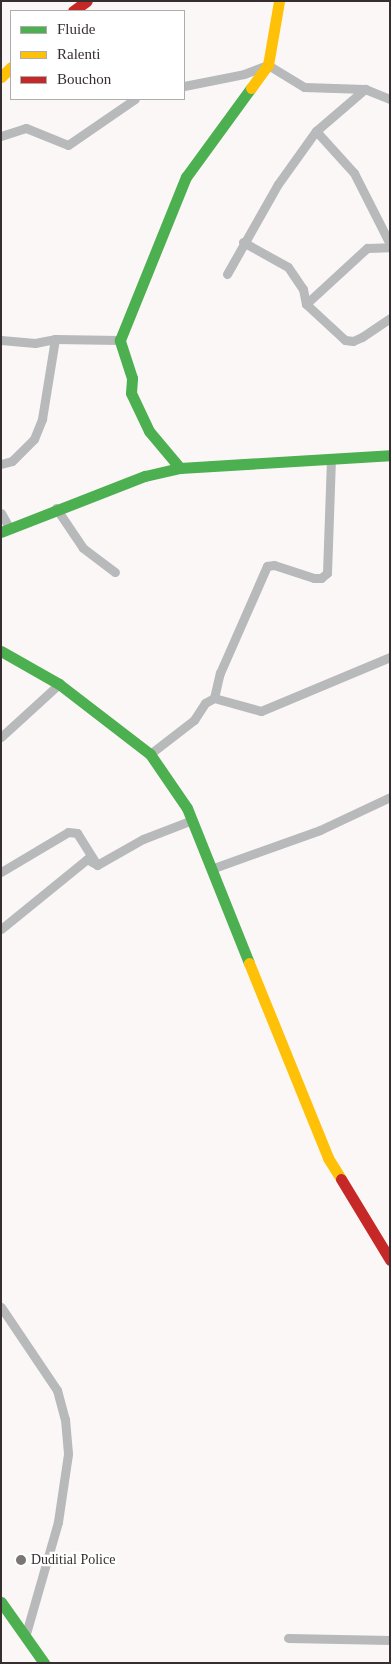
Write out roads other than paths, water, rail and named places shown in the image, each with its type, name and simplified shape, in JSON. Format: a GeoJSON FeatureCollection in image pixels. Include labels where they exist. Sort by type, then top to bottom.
{"type":"FeatureCollection","features":[{"type":"Feature","properties":{"kind":"street"},"geometry":{"type":"LineString","coordinates":[[75,10],[87,1]]}},
{"type":"Feature","properties":{"kind":"street"},"geometry":{"type":"LineString","coordinates":[[180,468],[149,431],[132,393],[132,378],[120,340],[132,304],[143,289],[178,192],[268,65],[279,1]]}},
{"type":"Feature","properties":{"kind":"street"},"geometry":{"type":"LineString","coordinates":[[185,86],[244,74],[268,65]]}},
{"type":"Feature","properties":{"kind":"street"},"geometry":{"type":"LineString","coordinates":[[268,65],[304,87],[365,89],[390,99]]}},
{"type":"Feature","properties":{"kind":"street"},"geometry":{"type":"LineString","coordinates":[[227,274],[242,242],[316,130],[365,89]]}},
{"type":"Feature","properties":{"kind":"street"},"geometry":{"type":"LineString","coordinates":[[1,136],[26,128],[68,145],[135,100]]}},
{"type":"Feature","properties":{"kind":"street"},"geometry":{"type":"LineString","coordinates":[[306,304],[367,248],[389,245],[354,173],[316,130]]}},
{"type":"Feature","properties":{"kind":"street"},"geometry":{"type":"LineString","coordinates":[[242,242],[288,267],[303,289],[306,304],[345,340],[358,339],[390,318]]}},
{"type":"Feature","properties":{"kind":"street"},"geometry":{"type":"LineString","coordinates":[[1,340],[35,343],[55,340],[120,340]]}},
{"type":"Feature","properties":{"kind":"street"},"geometry":{"type":"LineString","coordinates":[[1,464],[12,461],[34,439],[42,419],[55,340]]}},
{"type":"Feature","properties":{"kind":"street"},"geometry":{"type":"LineString","coordinates":[[1,513],[6,531],[56,508],[145,476],[180,468],[331,461],[390,455]]}},
{"type":"Feature","properties":{"kind":"street"},"geometry":{"type":"LineString","coordinates":[[214,698],[220,673],[267,566],[274,565],[314,578],[321,578],[327,573],[331,461]]}},
{"type":"Feature","properties":{"kind":"street"},"geometry":{"type":"LineString","coordinates":[[56,508],[83,548],[115,572]]}},
{"type":"Feature","properties":{"kind":"street"},"geometry":{"type":"LineString","coordinates":[[1,651],[60,684],[112,722],[150,754],[172,782],[192,820],[328,1158],[390,1260]]}},
{"type":"Feature","properties":{"kind":"street"},"geometry":{"type":"LineString","coordinates":[[150,754],[194,720],[205,703],[214,698],[261,711],[390,657]]}},
{"type":"Feature","properties":{"kind":"street"},"geometry":{"type":"LineString","coordinates":[[1,738],[60,684]]}},
{"type":"Feature","properties":{"kind":"street"},"geometry":{"type":"LineString","coordinates":[[211,869],[320,830],[390,796]]}},
{"type":"Feature","properties":{"kind":"street"},"geometry":{"type":"LineString","coordinates":[[97,865],[143,839],[192,820]]}},
{"type":"Feature","properties":{"kind":"street"},"geometry":{"type":"LineString","coordinates":[[1,872],[68,832],[77,833],[97,865]]}},
{"type":"Feature","properties":{"kind":"street"},"geometry":{"type":"LineString","coordinates":[[1,929],[87,859],[97,865]]}},
{"type":"Feature","properties":{"kind":"street"},"geometry":{"type":"LineString","coordinates":[[1,1307],[57,1390],[65,1419],[68,1454],[58,1522],[25,1637]]}},
{"type":"Feature","properties":{"kind":"street"},"geometry":{"type":"LineString","coordinates":[[1,1602],[44,1663]]}},
{"type":"Feature","properties":{"kind":"street"},"geometry":{"type":"LineString","coordinates":[[288,1638],[390,1640]]}},
{"type":"Feature","properties":{"kind":"place","name":"Duditial Police"},"geometry":{"type":"Point","coordinates":[21,1560]}}]}
